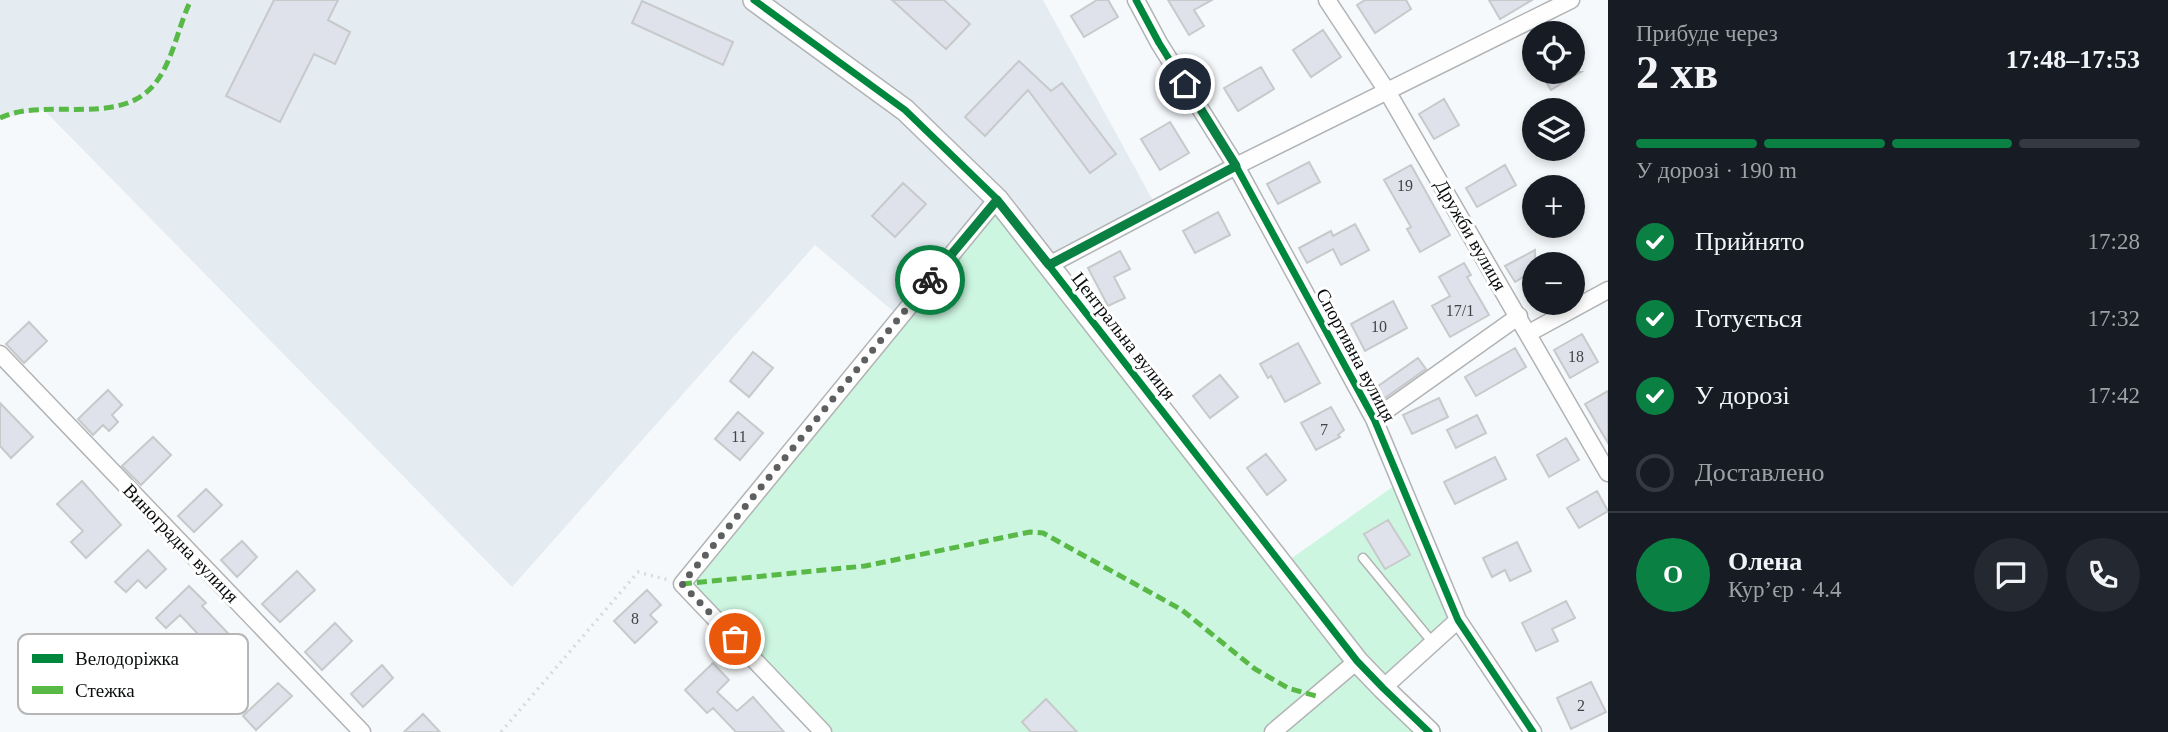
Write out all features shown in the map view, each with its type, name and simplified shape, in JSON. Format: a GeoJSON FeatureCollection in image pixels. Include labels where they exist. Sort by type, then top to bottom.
{"type":"FeatureCollection","features":[{"type":"Feature","properties":{"kind":"street","name":"Центральна вулиця"},"geometry":{"type":"LineString","coordinates":[[754,0],[905,110],[997,200],[1357,661],[1429,732]]}},
{"type":"Feature","properties":{"kind":"street","name":"Спортивна вулиця"},"geometry":{"type":"LineString","coordinates":[[1136,0],[1236,166],[1374,419],[1458,620],[1533,732]]}},
{"type":"Feature","properties":{"kind":"street","name":"Дружби вулиця"},"geometry":{"type":"LineString","coordinates":[[1327,0],[1387,91],[1608,473]]}},
{"type":"Feature","properties":{"kind":"street"},"geometry":{"type":"LineString","coordinates":[[1049,265],[1236,166],[1571,0]]}},
{"type":"Feature","properties":{"kind":"street"},"geometry":{"type":"LineString","coordinates":[[823,732],[682,584],[997,200]]}},
{"type":"Feature","properties":{"kind":"street"},"geometry":{"type":"LineString","coordinates":[[1529,333],[1608,289]]}},
{"type":"Feature","properties":{"kind":"street"},"geometry":{"type":"LineString","coordinates":[[1374,419],[1519,316]]}},
{"type":"Feature","properties":{"kind":"street","name":"Виноградна вулиця"},"geometry":{"type":"LineString","coordinates":[[0,354],[362,732]]}},
{"type":"Feature","properties":{"kind":"street"},"geometry":{"type":"LineString","coordinates":[[1383,688],[1458,620]]}},
{"type":"Feature","properties":{"kind":"street"},"geometry":{"type":"LineString","coordinates":[[1273,732],[1357,661]]}},
{"type":"Feature","properties":{"kind":"lane"},"geometry":{"type":"LineString","coordinates":[[1363,558],[1433,643]]}},
{"type":"Feature","properties":{"kind":"path"},"geometry":{"type":"LineString","coordinates":[[501,732],[638,572],[682,584]]}},
{"type":"Feature","properties":{"kind":"shaded area"},"geometry":{"type":"Polygon","coordinates":[[[0,0],[1043,0],[1157,208],[1049,265],[900,317],[815,245],[512,587],[44,110],[0,118],[0,0]]]}},
{"type":"Feature","properties":{"kind":"green space"},"geometry":{"type":"Polygon","coordinates":[[[997,199],[1282,565],[1401,481],[1458,620],[1383,688],[1429,732],[823,732],[682,584],[997,199]]]}},
{"type":"Feature","properties":{"kind":"building"},"geometry":{"type":"Polygon","coordinates":[[[274,0],[338,0],[328,20],[350,32],[335,64],[314,54],[280,122],[226,96],[274,0]]]}},
{"type":"Feature","properties":{"kind":"building"},"geometry":{"type":"Polygon","coordinates":[[[892,0],[944,0],[970,24],[946,49],[892,0]]]}},
{"type":"Feature","properties":{"kind":"building"},"geometry":{"type":"Polygon","coordinates":[[[1097,0],[1108,0],[1118,17],[1084,37],[1071,16],[1097,0]]]}},
{"type":"Feature","properties":{"kind":"building"},"geometry":{"type":"Polygon","coordinates":[[[1168,0],[1212,0],[1194,10],[1204,26],[1189,35],[1168,0]]]}},
{"type":"Feature","properties":{"kind":"building"},"geometry":{"type":"Polygon","coordinates":[[[1365,0],[1406,0],[1411,9],[1375,33],[1357,5],[1365,0]]]}},
{"type":"Feature","properties":{"kind":"building"},"geometry":{"type":"Polygon","coordinates":[[[1489,0],[1532,0],[1500,19],[1489,0]]]}},
{"type":"Feature","properties":{"kind":"building"},"geometry":{"type":"Polygon","coordinates":[[[642,1],[733,42],[723,65],[632,23],[642,1]]]}},
{"type":"Feature","properties":{"kind":"building"},"geometry":{"type":"Polygon","coordinates":[[[1323,30],[1341,57],[1311,77],[1293,50],[1323,30]]]}},
{"type":"Feature","properties":{"kind":"building"},"geometry":{"type":"Polygon","coordinates":[[[1019,61],[1051,91],[1062,83],[1116,154],[1090,173],[1028,90],[985,136],[965,117],[1019,61]]]}},
{"type":"Feature","properties":{"kind":"building"},"geometry":{"type":"Polygon","coordinates":[[[1261,67],[1274,89],[1238,111],[1224,88],[1261,67]]]}},
{"type":"Feature","properties":{"kind":"building"},"geometry":{"type":"Polygon","coordinates":[[[1547,84],[1561,84],[1551,90],[1547,84]]]}},
{"type":"Feature","properties":{"kind":"building"},"geometry":{"type":"Polygon","coordinates":[[[1444,99],[1459,125],[1434,139],[1419,114],[1444,99]]]}},
{"type":"Feature","properties":{"kind":"building"},"geometry":{"type":"Polygon","coordinates":[[[1170,122],[1189,153],[1160,170],[1141,139],[1170,122]]]}},
{"type":"Feature","properties":{"kind":"building"},"geometry":{"type":"Polygon","coordinates":[[[1309,162],[1320,182],[1278,204],[1267,184],[1309,162]]]}},
{"type":"Feature","properties":{"kind":"building"},"geometry":{"type":"Polygon","coordinates":[[[1411,165],[1450,235],[1420,252],[1407,229],[1411,227],[1384,180],[1411,165]]]}},
{"type":"Feature","properties":{"kind":"building"},"geometry":{"type":"Polygon","coordinates":[[[1505,165],[1516,185],[1477,207],[1466,188],[1505,165]]]}},
{"type":"Feature","properties":{"kind":"building"},"geometry":{"type":"Polygon","coordinates":[[[903,183],[926,204],[895,237],[872,216],[903,183]]]}},
{"type":"Feature","properties":{"kind":"building"},"geometry":{"type":"Polygon","coordinates":[[[1218,212],[1230,235],[1195,253],[1183,231],[1218,212]]]}},
{"type":"Feature","properties":{"kind":"building"},"geometry":{"type":"Polygon","coordinates":[[[1355,224],[1369,250],[1341,265],[1333,249],[1307,263],[1299,248],[1331,231],[1333,236],[1355,224]]]}},
{"type":"Feature","properties":{"kind":"building"},"geometry":{"type":"Polygon","coordinates":[[[1120,251],[1130,269],[1114,277],[1125,298],[1108,306],[1088,268],[1120,251]]]}},
{"type":"Feature","properties":{"kind":"building"},"geometry":{"type":"Polygon","coordinates":[[[1522,257],[1522,278],[1515,282],[1505,266],[1522,257]]]}},
{"type":"Feature","properties":{"kind":"building"},"geometry":{"type":"Polygon","coordinates":[[[1464,263],[1471,275],[1467,277],[1489,315],[1450,337],[1432,306],[1450,296],[1439,277],[1464,263]]]}},
{"type":"Feature","properties":{"kind":"building"},"geometry":{"type":"Polygon","coordinates":[[[1393,301],[1407,328],[1365,351],[1351,324],[1393,301]]]}},
{"type":"Feature","properties":{"kind":"building"},"geometry":{"type":"Polygon","coordinates":[[[29,322],[47,341],[24,363],[6,344],[29,322]]]}},
{"type":"Feature","properties":{"kind":"building"},"geometry":{"type":"Polygon","coordinates":[[[1582,334],[1598,362],[1570,378],[1554,350],[1582,334]]]}},
{"type":"Feature","properties":{"kind":"building"},"geometry":{"type":"Polygon","coordinates":[[[1298,343],[1320,383],[1285,402],[1271,376],[1268,378],[1260,364],[1298,343]]]}},
{"type":"Feature","properties":{"kind":"building"},"geometry":{"type":"Polygon","coordinates":[[[1515,348],[1526,367],[1476,396],[1465,377],[1515,348]]]}},
{"type":"Feature","properties":{"kind":"building"},"geometry":{"type":"Polygon","coordinates":[[[753,352],[773,368],[749,397],[730,381],[753,352]]]}},
{"type":"Feature","properties":{"kind":"building"},"geometry":{"type":"Polygon","coordinates":[[[1418,358],[1426,369],[1382,400],[1374,389],[1418,358]]]}},
{"type":"Feature","properties":{"kind":"building"},"geometry":{"type":"Polygon","coordinates":[[[1220,375],[1238,397],[1210,418],[1193,396],[1220,375]]]}},
{"type":"Feature","properties":{"kind":"building"},"geometry":{"type":"Polygon","coordinates":[[[108,390],[122,405],[112,415],[118,422],[109,431],[103,425],[93,435],[78,419],[108,390]]]}},
{"type":"Feature","properties":{"kind":"building"},"geometry":{"type":"Polygon","coordinates":[[[1608,391],[1608,443],[1585,404],[1608,391]]]}},
{"type":"Feature","properties":{"kind":"building"},"geometry":{"type":"Polygon","coordinates":[[[1439,398],[1448,417],[1412,434],[1403,415],[1439,398]]]}},
{"type":"Feature","properties":{"kind":"building"},"geometry":{"type":"Polygon","coordinates":[[[0,403],[33,437],[11,458],[0,446],[0,403]]]}},
{"type":"Feature","properties":{"kind":"building"},"geometry":{"type":"Polygon","coordinates":[[[1331,407],[1344,430],[1338,435],[1340,437],[1316,450],[1301,423],[1331,407]]]}},
{"type":"Feature","properties":{"kind":"building"},"geometry":{"type":"Polygon","coordinates":[[[738,412],[763,433],[740,460],[715,439],[738,412]]]}},
{"type":"Feature","properties":{"kind":"building"},"geometry":{"type":"Polygon","coordinates":[[[1477,415],[1486,433],[1456,448],[1447,430],[1477,415]]]}},
{"type":"Feature","properties":{"kind":"building"},"geometry":{"type":"Polygon","coordinates":[[[153,437],[171,455],[141,485],[122,466],[153,437]]]}},
{"type":"Feature","properties":{"kind":"building"},"geometry":{"type":"Polygon","coordinates":[[[1566,438],[1579,460],[1549,477],[1537,455],[1566,438]]]}},
{"type":"Feature","properties":{"kind":"building"},"geometry":{"type":"Polygon","coordinates":[[[1266,454],[1286,480],[1267,495],[1247,468],[1266,454]]]}},
{"type":"Feature","properties":{"kind":"building"},"geometry":{"type":"Polygon","coordinates":[[[1495,457],[1506,479],[1455,504],[1444,482],[1495,457]]]}},
{"type":"Feature","properties":{"kind":"building"},"geometry":{"type":"Polygon","coordinates":[[[82,481],[121,525],[86,558],[71,542],[83,531],[57,504],[82,481]]]}},
{"type":"Feature","properties":{"kind":"building"},"geometry":{"type":"Polygon","coordinates":[[[206,489],[222,505],[194,532],[178,516],[206,489]]]}},
{"type":"Feature","properties":{"kind":"building"},"geometry":{"type":"Polygon","coordinates":[[[1597,491],[1608,511],[1579,528],[1567,508],[1597,491]]]}},
{"type":"Feature","properties":{"kind":"building"},"geometry":{"type":"Polygon","coordinates":[[[1388,520],[1410,555],[1385,569],[1364,534],[1388,520]]]}},
{"type":"Feature","properties":{"kind":"building"},"geometry":{"type":"Polygon","coordinates":[[[242,541],[257,557],[237,577],[221,560],[242,541]]]}},
{"type":"Feature","properties":{"kind":"building"},"geometry":{"type":"Polygon","coordinates":[[[1517,542],[1531,571],[1510,581],[1505,570],[1492,577],[1483,558],[1517,542]]]}},
{"type":"Feature","properties":{"kind":"building"},"geometry":{"type":"Polygon","coordinates":[[[148,550],[166,569],[146,588],[138,580],[126,592],[115,582],[148,550]]]}},
{"type":"Feature","properties":{"kind":"building"},"geometry":{"type":"Polygon","coordinates":[[[297,571],[315,590],[280,622],[262,604],[297,571]]]}},
{"type":"Feature","properties":{"kind":"building"},"geometry":{"type":"Polygon","coordinates":[[[189,586],[206,603],[202,606],[229,634],[198,634],[180,615],[166,628],[156,618],[189,586]]]}},
{"type":"Feature","properties":{"kind":"building"},"geometry":{"type":"Polygon","coordinates":[[[647,590],[661,605],[650,615],[657,622],[635,643],[614,621],[647,590]]]}},
{"type":"Feature","properties":{"kind":"building"},"geometry":{"type":"Polygon","coordinates":[[[1566,601],[1575,618],[1552,629],[1558,641],[1536,651],[1522,623],[1566,601]]]}},
{"type":"Feature","properties":{"kind":"building"},"geometry":{"type":"Polygon","coordinates":[[[335,623],[352,641],[322,670],[305,652],[335,623]]]}},
{"type":"Feature","properties":{"kind":"building"},"geometry":{"type":"Polygon","coordinates":[[[713,663],[729,680],[717,692],[737,711],[753,697],[784,732],[736,732],[713,708],[707,713],[685,690],[713,663]]]}},
{"type":"Feature","properties":{"kind":"building"},"geometry":{"type":"Polygon","coordinates":[[[382,665],[393,678],[363,707],[351,694],[382,665]]]}},
{"type":"Feature","properties":{"kind":"building"},"geometry":{"type":"Polygon","coordinates":[[[1591,682],[1606,712],[1571,729],[1557,698],[1591,682]]]}},
{"type":"Feature","properties":{"kind":"building"},"geometry":{"type":"Polygon","coordinates":[[[278,683],[292,696],[256,730],[243,716],[278,683]]]}},
{"type":"Feature","properties":{"kind":"building"},"geometry":{"type":"Polygon","coordinates":[[[1046,699],[1077,732],[1031,732],[1022,722],[1046,699]]]}},
{"type":"Feature","properties":{"kind":"building"},"geometry":{"type":"Polygon","coordinates":[[[423,714],[440,732],[404,732],[423,714]]]}},
{"type":"Feature","properties":{"kind":"marked path"},"geometry":{"type":"LineString","coordinates":[[0,118],[17,112],[37,110],[99,109],[136,99],[151,88],[165,68],[191,0]]}},
{"type":"Feature","properties":{"kind":"marked path"},"geometry":{"type":"LineString","coordinates":[[682,584],[865,566],[1030,532],[1043,533],[1182,610],[1255,669],[1288,688],[1316,696]]}},
{"type":"Feature","properties":{"kind":"cycle path"},"geometry":{"type":"LineString","coordinates":[[754,0],[905,110],[997,199],[1357,661],[1429,732]]}},
{"type":"Feature","properties":{"kind":"cycle path"},"geometry":{"type":"LineString","coordinates":[[1136,0],[1159,43],[1236,166],[1374,419],[1458,620],[1533,732]]}},
{"type":"Feature","properties":{"kind":"way so far"},"geometry":{"type":"LineString","coordinates":[[735,639],[682,584],[930,280]]}},
{"type":"Feature","properties":{"kind":"route"},"geometry":{"type":"LineString","coordinates":[[930,280],[997,200],[1049,265],[1236,166],[1185,84]]}}]}
